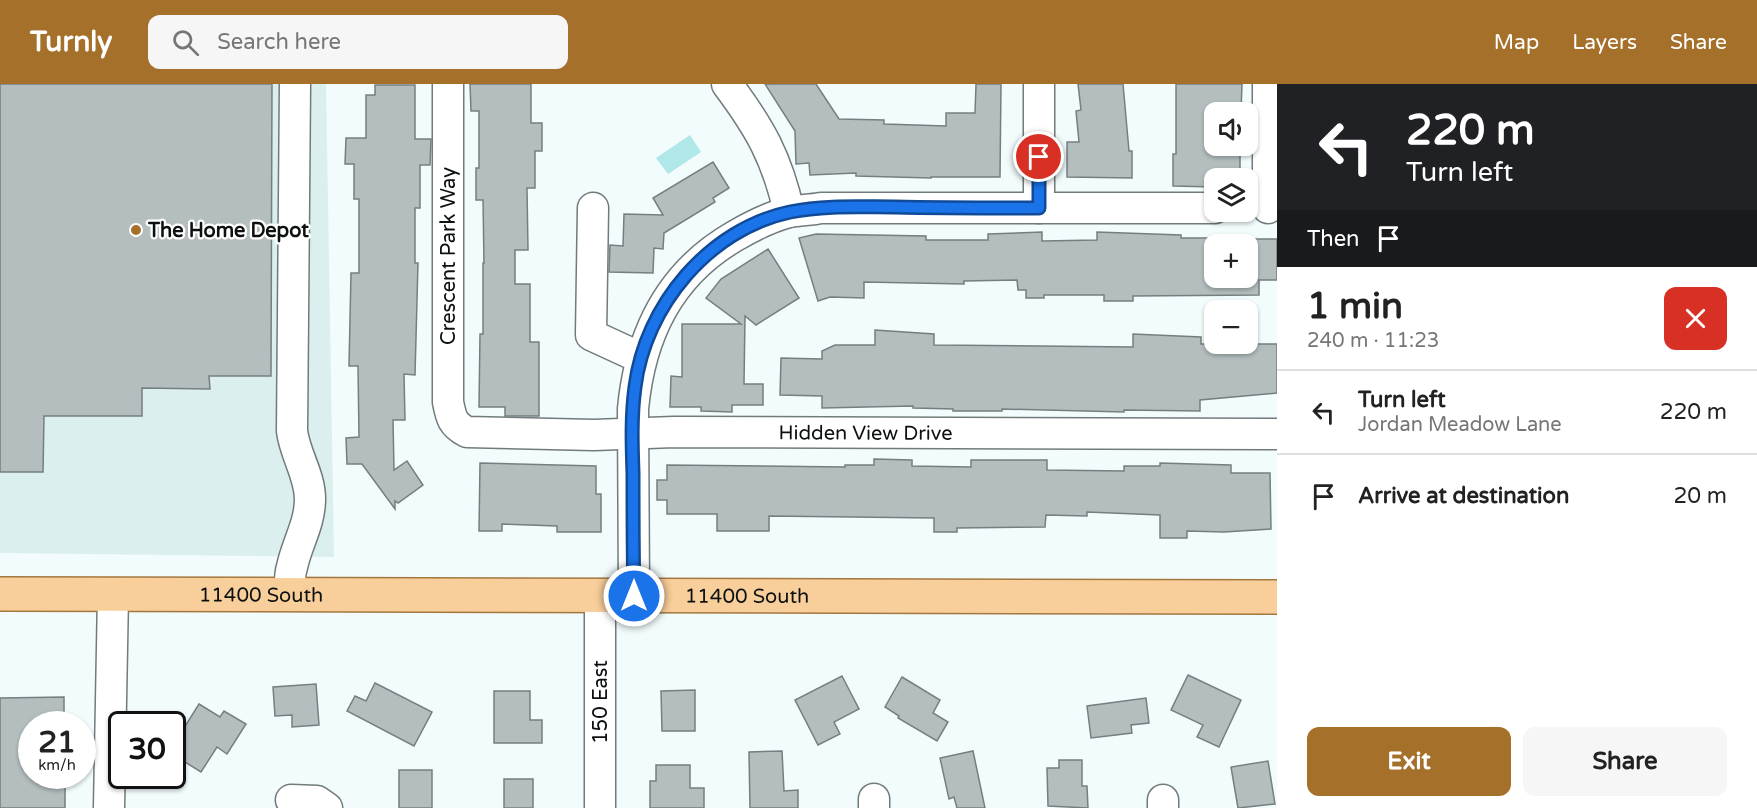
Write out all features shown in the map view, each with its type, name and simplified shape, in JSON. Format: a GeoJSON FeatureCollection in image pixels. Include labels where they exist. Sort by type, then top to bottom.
{"type":"FeatureCollection","features":[{"type":"Feature","properties":{"kind":"main road","name":"11400 South"},"geometry":{"type":"LineString","coordinates":[[0,594],[1277,597]]}},
{"type":"Feature","properties":{"kind":"street"},"geometry":{"type":"LineString","coordinates":[[290,595],[291,567],[306,530],[310,501],[310,488],[296,453],[292,431],[295,84]]}},
{"type":"Feature","properties":{"kind":"street","name":"Crescent Park Way"},"geometry":{"type":"LineString","coordinates":[[448,84],[448,402],[450,415],[457,427]]}},
{"type":"Feature","properties":{"kind":"street"},"geometry":{"type":"LineString","coordinates":[[727,84],[748,112],[768,146],[781,178],[789,212]]}},
{"type":"Feature","properties":{"kind":"street"},"geometry":{"type":"LineString","coordinates":[[1039,208],[1040,84]]}},
{"type":"Feature","properties":{"kind":"street"},"geometry":{"type":"LineString","coordinates":[[1264,208],[1268,84]]}},
{"type":"Feature","properties":{"kind":"street"},"geometry":{"type":"LineString","coordinates":[[634,596],[632,433],[635,386],[641,358],[650,330],[664,304],[682,279],[700,261],[725,242],[756,224],[789,212],[848,207],[1204,208]]}},
{"type":"Feature","properties":{"kind":"street"},"geometry":{"type":"LineString","coordinates":[[593,208],[591,335],[641,358]]}},
{"type":"Feature","properties":{"kind":"street","name":"Hidden View Drive"},"geometry":{"type":"LineString","coordinates":[[457,427],[479,434],[594,435],[632,433],[1277,434]]}},
{"type":"Feature","properties":{"kind":"street"},"geometry":{"type":"LineString","coordinates":[[109,808],[113,594]]}},
{"type":"Feature","properties":{"kind":"street","name":"150 East"},"geometry":{"type":"LineString","coordinates":[[600,596],[600,808]]}},
{"type":"Feature","properties":{"kind":"street"},"geometry":{"type":"LineString","coordinates":[[291,800],[316,801],[327,808]]}},
{"type":"Feature","properties":{"kind":"shaded area"},"geometry":{"type":"Polygon","coordinates":[[[0,84],[326,84],[334,557],[0,553],[0,84]]]}},
{"type":"Feature","properties":{"kind":"water"},"geometry":{"type":"Polygon","coordinates":[[[690,135],[701,152],[668,174],[656,158],[690,135]]]}},
{"type":"Feature","properties":{"kind":"building","name":"The Home Depot"},"geometry":{"type":"Polygon","coordinates":[[[0,84],[272,84],[271,376],[209,376],[210,389],[142,388],[142,416],[44,416],[43,472],[0,472],[0,84]]]}},
{"type":"Feature","properties":{"kind":"building"},"geometry":{"type":"Polygon","coordinates":[[[470,84],[531,84],[531,123],[542,123],[542,151],[535,151],[535,188],[527,188],[528,250],[515,250],[515,284],[530,284],[530,342],[539,342],[539,416],[505,416],[505,407],[479,407],[480,334],[483,334],[483,200],[476,200],[476,168],[479,168],[479,111],[471,111],[470,84]]]}},
{"type":"Feature","properties":{"kind":"building"},"geometry":{"type":"Polygon","coordinates":[[[765,84],[816,84],[839,119],[884,120],[884,124],[946,126],[946,113],[975,113],[976,84],[1001,84],[1000,177],[856,176],[856,173],[810,175],[809,163],[796,164],[795,131],[765,84]]]}},
{"type":"Feature","properties":{"kind":"building"},"geometry":{"type":"Polygon","coordinates":[[[1078,84],[1123,84],[1129,151],[1132,151],[1132,178],[1067,177],[1067,142],[1079,142],[1076,111],[1081,110],[1078,84]]]}},
{"type":"Feature","properties":{"kind":"building"},"geometry":{"type":"Polygon","coordinates":[[[1176,84],[1242,84],[1241,102],[1204,102],[1204,156],[1240,156],[1240,168],[1204,168],[1204,187],[1173,186],[1173,154],[1176,154],[1176,84]]]}},
{"type":"Feature","properties":{"kind":"building"},"geometry":{"type":"Polygon","coordinates":[[[375,85],[415,85],[415,139],[431,139],[430,165],[420,165],[420,208],[415,208],[415,263],[418,263],[415,375],[404,374],[405,420],[393,420],[394,470],[407,461],[423,485],[398,503],[395,501],[395,509],[362,464],[347,464],[346,438],[359,437],[358,366],[349,366],[351,273],[359,273],[359,199],[354,199],[354,164],[345,164],[346,138],[366,138],[366,95],[375,95],[375,85]]]}},
{"type":"Feature","properties":{"kind":"building"},"geometry":{"type":"Polygon","coordinates":[[[713,162],[729,188],[713,198],[715,202],[664,233],[663,249],[654,248],[653,273],[609,272],[610,245],[623,246],[624,214],[663,215],[653,198],[713,162]]]}},
{"type":"Feature","properties":{"kind":"building"},"geometry":{"type":"Polygon","coordinates":[[[1042,232],[1042,241],[1097,240],[1097,232],[1204,238],[1204,288],[1258,288],[1258,239],[1277,239],[1277,280],[1259,280],[1259,295],[1133,296],[1133,301],[1104,301],[1104,295],[1044,295],[1044,298],[1026,298],[1026,290],[1018,290],[1017,280],[964,281],[964,284],[864,282],[864,298],[830,297],[818,301],[799,238],[816,234],[926,236],[926,240],[988,240],[988,234],[1042,232]]]}},
{"type":"Feature","properties":{"kind":"building"},"geometry":{"type":"Polygon","coordinates":[[[768,249],[799,298],[756,325],[745,316],[744,384],[763,384],[763,405],[732,405],[732,412],[701,411],[701,407],[670,407],[671,376],[682,377],[682,324],[741,324],[706,298],[721,279],[768,249]]]}},
{"type":"Feature","properties":{"kind":"building"},"geometry":{"type":"Polygon","coordinates":[[[875,330],[934,334],[934,345],[1133,347],[1133,334],[1201,337],[1204,354],[1258,354],[1258,344],[1277,344],[1277,393],[1200,400],[1200,411],[1124,410],[1124,412],[1002,409],[1002,411],[953,411],[953,409],[913,408],[913,406],[822,408],[822,396],[780,395],[781,358],[822,359],[822,351],[835,345],[875,345],[875,330]]]}},
{"type":"Feature","properties":{"kind":"building"},"geometry":{"type":"Polygon","coordinates":[[[874,459],[912,460],[912,466],[971,467],[971,460],[1047,460],[1047,470],[1124,471],[1124,466],[1160,466],[1160,463],[1231,465],[1231,473],[1270,473],[1271,529],[1224,532],[1187,531],[1187,538],[1160,538],[1160,515],[1087,512],[1087,516],[1046,515],[1045,527],[957,528],[957,532],[934,532],[934,518],[769,516],[769,531],[717,531],[717,514],[667,514],[667,500],[657,500],[657,480],[667,480],[667,465],[845,467],[845,465],[874,465],[874,459]]]}},
{"type":"Feature","properties":{"kind":"building"},"geometry":{"type":"Polygon","coordinates":[[[480,463],[596,466],[596,494],[601,494],[601,532],[557,532],[557,526],[502,524],[502,531],[479,531],[480,463]]]}},
{"type":"Feature","properties":{"kind":"building"},"geometry":{"type":"Polygon","coordinates":[[[1188,675],[1241,700],[1219,747],[1197,737],[1203,725],[1171,710],[1188,675]]]}},
{"type":"Feature","properties":{"kind":"building"},"geometry":{"type":"Polygon","coordinates":[[[842,676],[859,709],[834,722],[840,734],[818,745],[795,700],[842,676]]]}},
{"type":"Feature","properties":{"kind":"building"},"geometry":{"type":"Polygon","coordinates":[[[902,677],[940,700],[933,713],[948,722],[937,741],[898,718],[899,716],[885,707],[902,677]]]}},
{"type":"Feature","properties":{"kind":"building"},"geometry":{"type":"Polygon","coordinates":[[[375,683],[432,712],[414,746],[347,711],[355,696],[366,701],[375,683]]]}},
{"type":"Feature","properties":{"kind":"building"},"geometry":{"type":"Polygon","coordinates":[[[316,684],[319,725],[292,727],[292,715],[275,716],[273,687],[316,684]]]}},
{"type":"Feature","properties":{"kind":"building"},"geometry":{"type":"Polygon","coordinates":[[[695,690],[695,731],[662,731],[661,691],[695,690]]]}},
{"type":"Feature","properties":{"kind":"building"},"geometry":{"type":"Polygon","coordinates":[[[494,691],[530,691],[530,720],[542,720],[542,743],[494,743],[494,691]]]}},
{"type":"Feature","properties":{"kind":"building"},"geometry":{"type":"Polygon","coordinates":[[[64,697],[64,711],[18,711],[18,789],[65,789],[65,808],[0,808],[0,698],[64,697]]]}},
{"type":"Feature","properties":{"kind":"building"},"geometry":{"type":"Polygon","coordinates":[[[1146,698],[1149,723],[1131,725],[1132,733],[1091,738],[1087,706],[1146,698]]]}},
{"type":"Feature","properties":{"kind":"building"},"geometry":{"type":"Polygon","coordinates":[[[199,704],[220,717],[224,711],[246,724],[227,754],[217,747],[201,772],[186,763],[186,725],[199,704]]]}},
{"type":"Feature","properties":{"kind":"building"},"geometry":{"type":"Polygon","coordinates":[[[782,751],[784,791],[798,790],[798,808],[750,808],[749,752],[782,751]]]}},
{"type":"Feature","properties":{"kind":"building"},"geometry":{"type":"Polygon","coordinates":[[[973,751],[985,808],[957,808],[954,797],[949,799],[940,758],[973,751]]]}},
{"type":"Feature","properties":{"kind":"building"},"geometry":{"type":"Polygon","coordinates":[[[1059,760],[1082,760],[1082,786],[1087,786],[1088,808],[1048,806],[1047,768],[1059,768],[1059,760]]]}},
{"type":"Feature","properties":{"kind":"building"},"geometry":{"type":"Polygon","coordinates":[[[1268,761],[1275,804],[1238,808],[1231,767],[1268,761]]]}},
{"type":"Feature","properties":{"kind":"building"},"geometry":{"type":"Polygon","coordinates":[[[656,765],[690,765],[690,788],[704,788],[704,808],[650,808],[650,781],[656,781],[656,765]]]}},
{"type":"Feature","properties":{"kind":"building"},"geometry":{"type":"Polygon","coordinates":[[[399,770],[432,770],[432,808],[399,808],[399,770]]]}},
{"type":"Feature","properties":{"kind":"building"},"geometry":{"type":"Polygon","coordinates":[[[504,779],[533,779],[533,808],[504,808],[504,779]]]}},
{"type":"Feature","properties":{"kind":"place","name":"The Home Depot"},"geometry":{"type":"Point","coordinates":[136,230]}},
{"type":"Feature","properties":{"kind":"route"},"geometry":{"type":"LineString","coordinates":[[634,596],[632,433],[635,386],[650,330],[664,304],[682,279],[700,261],[725,242],[756,224],[789,212],[848,207],[1039,208],[1039,157]]}}]}
